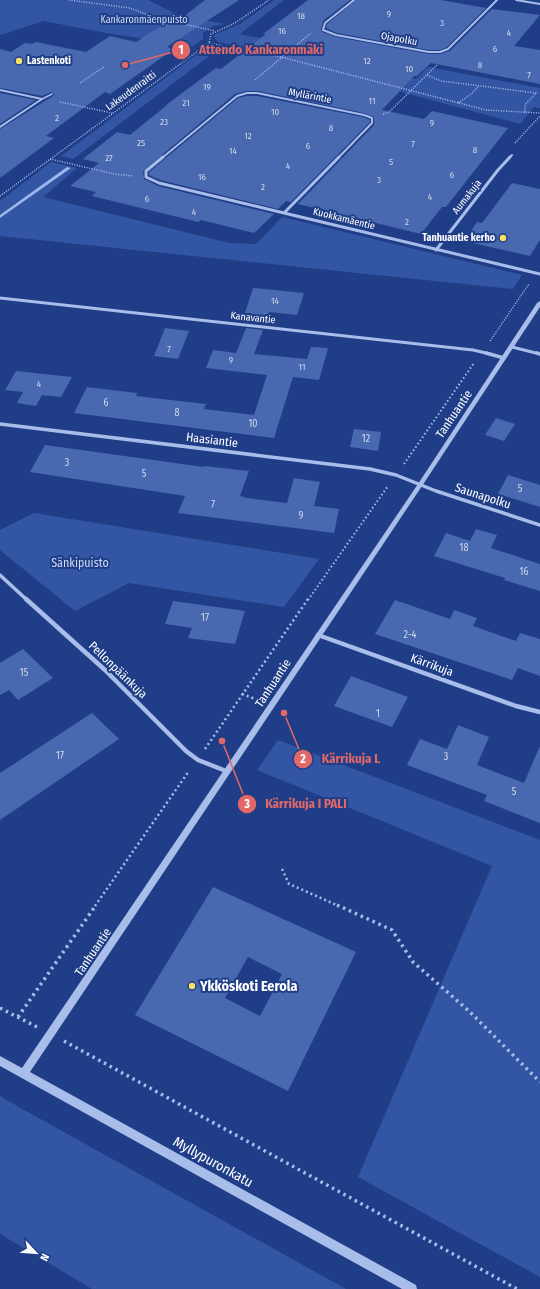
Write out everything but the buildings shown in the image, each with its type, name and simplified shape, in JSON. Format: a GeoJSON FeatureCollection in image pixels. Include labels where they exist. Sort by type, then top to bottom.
{"type":"FeatureCollection","features":[{"type":"Feature","properties":{"kind":"street"},"geometry":{"type":"LineString","coordinates":[[324,30],[325,23],[354,0]]}},
{"type":"Feature","properties":{"kind":"street"},"geometry":{"type":"LineString","coordinates":[[440,52],[448,49],[497,0]]}},
{"type":"Feature","properties":{"kind":"street"},"geometry":{"type":"LineString","coordinates":[[516,0],[540,4]]}},
{"type":"Feature","properties":{"kind":"street","name":"Ojapolku"},"geometry":{"type":"LineString","coordinates":[[324,30],[336,35],[429,52],[440,52]]}},
{"type":"Feature","properties":{"kind":"street"},"geometry":{"type":"LineString","coordinates":[[0,90],[42,100]]}},
{"type":"Feature","properties":{"kind":"street"},"geometry":{"type":"LineString","coordinates":[[146,176],[146,171],[236,96],[247,93]]}},
{"type":"Feature","properties":{"kind":"street","name":"Myllärintie"},"geometry":{"type":"LineString","coordinates":[[247,93],[257,93],[364,115],[372,118]]}},
{"type":"Feature","properties":{"kind":"street"},"geometry":{"type":"LineString","coordinates":[[0,127],[42,100]]}},
{"type":"Feature","properties":{"kind":"street"},"geometry":{"type":"LineString","coordinates":[[284,213],[372,123],[372,118]]}},
{"type":"Feature","properties":{"kind":"street","name":"Aumakuja"},"geometry":{"type":"LineString","coordinates":[[436,250],[498,170],[512,155]]}},
{"type":"Feature","properties":{"kind":"street","name":"Kuokkamäentie"},"geometry":{"type":"LineString","coordinates":[[146,176],[159,183],[540,274]]}},
{"type":"Feature","properties":{"kind":"street","name":"Kanavantie"},"geometry":{"type":"LineString","coordinates":[[0,298],[473,350],[504,358]]}},
{"type":"Feature","properties":{"kind":"street","name":"Tanhuantie"},"geometry":{"type":"LineString","coordinates":[[24,1074],[133,913],[226,771],[420,485],[540,303]]}},
{"type":"Feature","properties":{"kind":"street"},"geometry":{"type":"LineString","coordinates":[[512,347],[540,354]]}},
{"type":"Feature","properties":{"kind":"street","name":"Haasiantie"},"geometry":{"type":"LineString","coordinates":[[0,424],[370,469],[387,472],[420,485]]}},
{"type":"Feature","properties":{"kind":"street","name":"Saunapolku"},"geometry":{"type":"LineString","coordinates":[[420,485],[540,525]]}},
{"type":"Feature","properties":{"kind":"street","name":"Pellonpäänkuja"},"geometry":{"type":"LineString","coordinates":[[0,575],[105,670],[186,751],[198,760],[226,771]]}},
{"type":"Feature","properties":{"kind":"street","name":"Kärrikuja"},"geometry":{"type":"LineString","coordinates":[[318,635],[516,706],[540,712]]}},
{"type":"Feature","properties":{"kind":"street","name":"Myllypuronkatu"},"geometry":{"type":"LineString","coordinates":[[0,1061],[412,1289]]}},
{"type":"Feature","properties":{"kind":"lane"},"geometry":{"type":"LineString","coordinates":[[42,100],[52,94]]}},
{"type":"Feature","properties":{"kind":"path"},"geometry":{"type":"LineString","coordinates":[[69,0],[130,8],[153,17],[214,31],[236,23],[269,0]]}},
{"type":"Feature","properties":{"kind":"path"},"geometry":{"type":"LineString","coordinates":[[247,93],[249,84],[310,33],[324,30]]}},
{"type":"Feature","properties":{"kind":"path"},"geometry":{"type":"LineString","coordinates":[[214,31],[211,34],[209,43],[281,57],[486,110],[540,115]]}},
{"type":"Feature","properties":{"kind":"path","name":"Lakeudenraitti"},"geometry":{"type":"LineString","coordinates":[[0,196],[209,43]]}},
{"type":"Feature","properties":{"kind":"path"},"geometry":{"type":"LineString","coordinates":[[372,118],[390,112],[442,60],[440,52]]}},
{"type":"Feature","properties":{"kind":"path"},"geometry":{"type":"LineString","coordinates":[[80,83],[105,66]]}},
{"type":"Feature","properties":{"kind":"path"},"geometry":{"type":"LineString","coordinates":[[427,75],[441,81],[536,93],[525,105],[525,113]]}},
{"type":"Feature","properties":{"kind":"path"},"geometry":{"type":"LineString","coordinates":[[458,103],[470,95],[479,86]]}},
{"type":"Feature","properties":{"kind":"path"},"geometry":{"type":"LineString","coordinates":[[42,100],[50,100],[112,113]]}},
{"type":"Feature","properties":{"kind":"path"},"geometry":{"type":"LineString","coordinates":[[512,155],[513,146],[525,130],[540,115]]}},
{"type":"Feature","properties":{"kind":"path"},"geometry":{"type":"LineString","coordinates":[[49,159],[114,174],[146,176]]}},
{"type":"Feature","properties":{"kind":"path"},"geometry":{"type":"LineString","coordinates":[[489,342],[532,279]]}},
{"type":"Feature","properties":{"kind":"path"},"geometry":{"type":"LineString","coordinates":[[404,464],[478,358]]}},
{"type":"Feature","properties":{"kind":"path"},"geometry":{"type":"LineString","coordinates":[[207,746],[278,642],[392,482]]}},
{"type":"Feature","properties":{"kind":"path"},"geometry":{"type":"LineString","coordinates":[[18,1017],[185,777]]}},
{"type":"Feature","properties":{"kind":"path"},"geometry":{"type":"LineString","coordinates":[[282,869],[289,884],[392,930],[414,962],[469,1011],[540,1082]]}},
{"type":"Feature","properties":{"kind":"path"},"geometry":{"type":"LineString","coordinates":[[0,1008],[28,1022]]}},
{"type":"Feature","properties":{"kind":"path"},"geometry":{"type":"LineString","coordinates":[[75,1046],[517,1289]]}},
{"type":"Feature","properties":{"kind":"green space","name":"Kankaronmäenpuisto"},"geometry":{"type":"Polygon","coordinates":[[[0,0],[148,0],[180,16],[225,24],[213,26],[203,33],[203,39],[193,46],[106,33],[44,21],[0,35],[0,0]]]}},
{"type":"Feature","properties":{"kind":"green space"},"geometry":{"type":"Polygon","coordinates":[[[274,0],[284,0],[240,34],[290,44],[275,53],[218,42],[213,36],[240,24],[274,0]]]}},
{"type":"Feature","properties":{"kind":"green space"},"geometry":{"type":"Polygon","coordinates":[[[211,46],[267,57],[263,61],[216,51],[73,159],[61,156],[207,47],[211,46]]]}},
{"type":"Feature","properties":{"kind":"green space"},"geometry":{"type":"Polygon","coordinates":[[[291,55],[416,79],[428,67],[540,88],[540,108],[534,107],[520,124],[398,91],[291,55]]]}},
{"type":"Feature","properties":{"kind":"green space"},"geometry":{"type":"Polygon","coordinates":[[[51,162],[77,168],[43,197],[229,243],[256,244],[282,217],[522,275],[513,289],[0,236],[0,201],[51,162]]]}},
{"type":"Feature","properties":{"kind":"green space","name":"Sänkipuisto"},"geometry":{"type":"Polygon","coordinates":[[[34,513],[319,559],[284,607],[129,583],[75,611],[0,550],[0,530],[34,513]]]}},
{"type":"Feature","properties":{"kind":"green space"},"geometry":{"type":"Polygon","coordinates":[[[278,740],[540,840],[540,1277],[358,1177],[492,866],[257,770],[278,740]]]}},
{"type":"Feature","properties":{"kind":"green space"},"geometry":{"type":"Polygon","coordinates":[[[0,1096],[346,1289],[92,1289],[0,1234],[0,1096]]]}},
{"type":"Feature","properties":{"kind":"waterway"},"geometry":{"type":"LineString","coordinates":[[0,217],[69,168]]}},
{"type":"Feature","properties":{"kind":"place","name":"Lastenkoti"},"geometry":{"type":"Point","coordinates":[19,61]}},
{"type":"Feature","properties":{"kind":"place","name":"Attendo Kankaronmäki"},"geometry":{"type":"Point","coordinates":[125,65]}},
{"type":"Feature","properties":{"kind":"place","name":"Tanhuantie kerho"},"geometry":{"type":"Point","coordinates":[503,238]}},
{"type":"Feature","properties":{"kind":"place","name":"Kärrikuja L"},"geometry":{"type":"Point","coordinates":[284,713]}},
{"type":"Feature","properties":{"kind":"place","name":"Kärrikuja I PALI"},"geometry":{"type":"Point","coordinates":[222,741]}},
{"type":"Feature","properties":{"kind":"place","name":"Ykköskoti Eerola"},"geometry":{"type":"Point","coordinates":[192,986]}}]}
